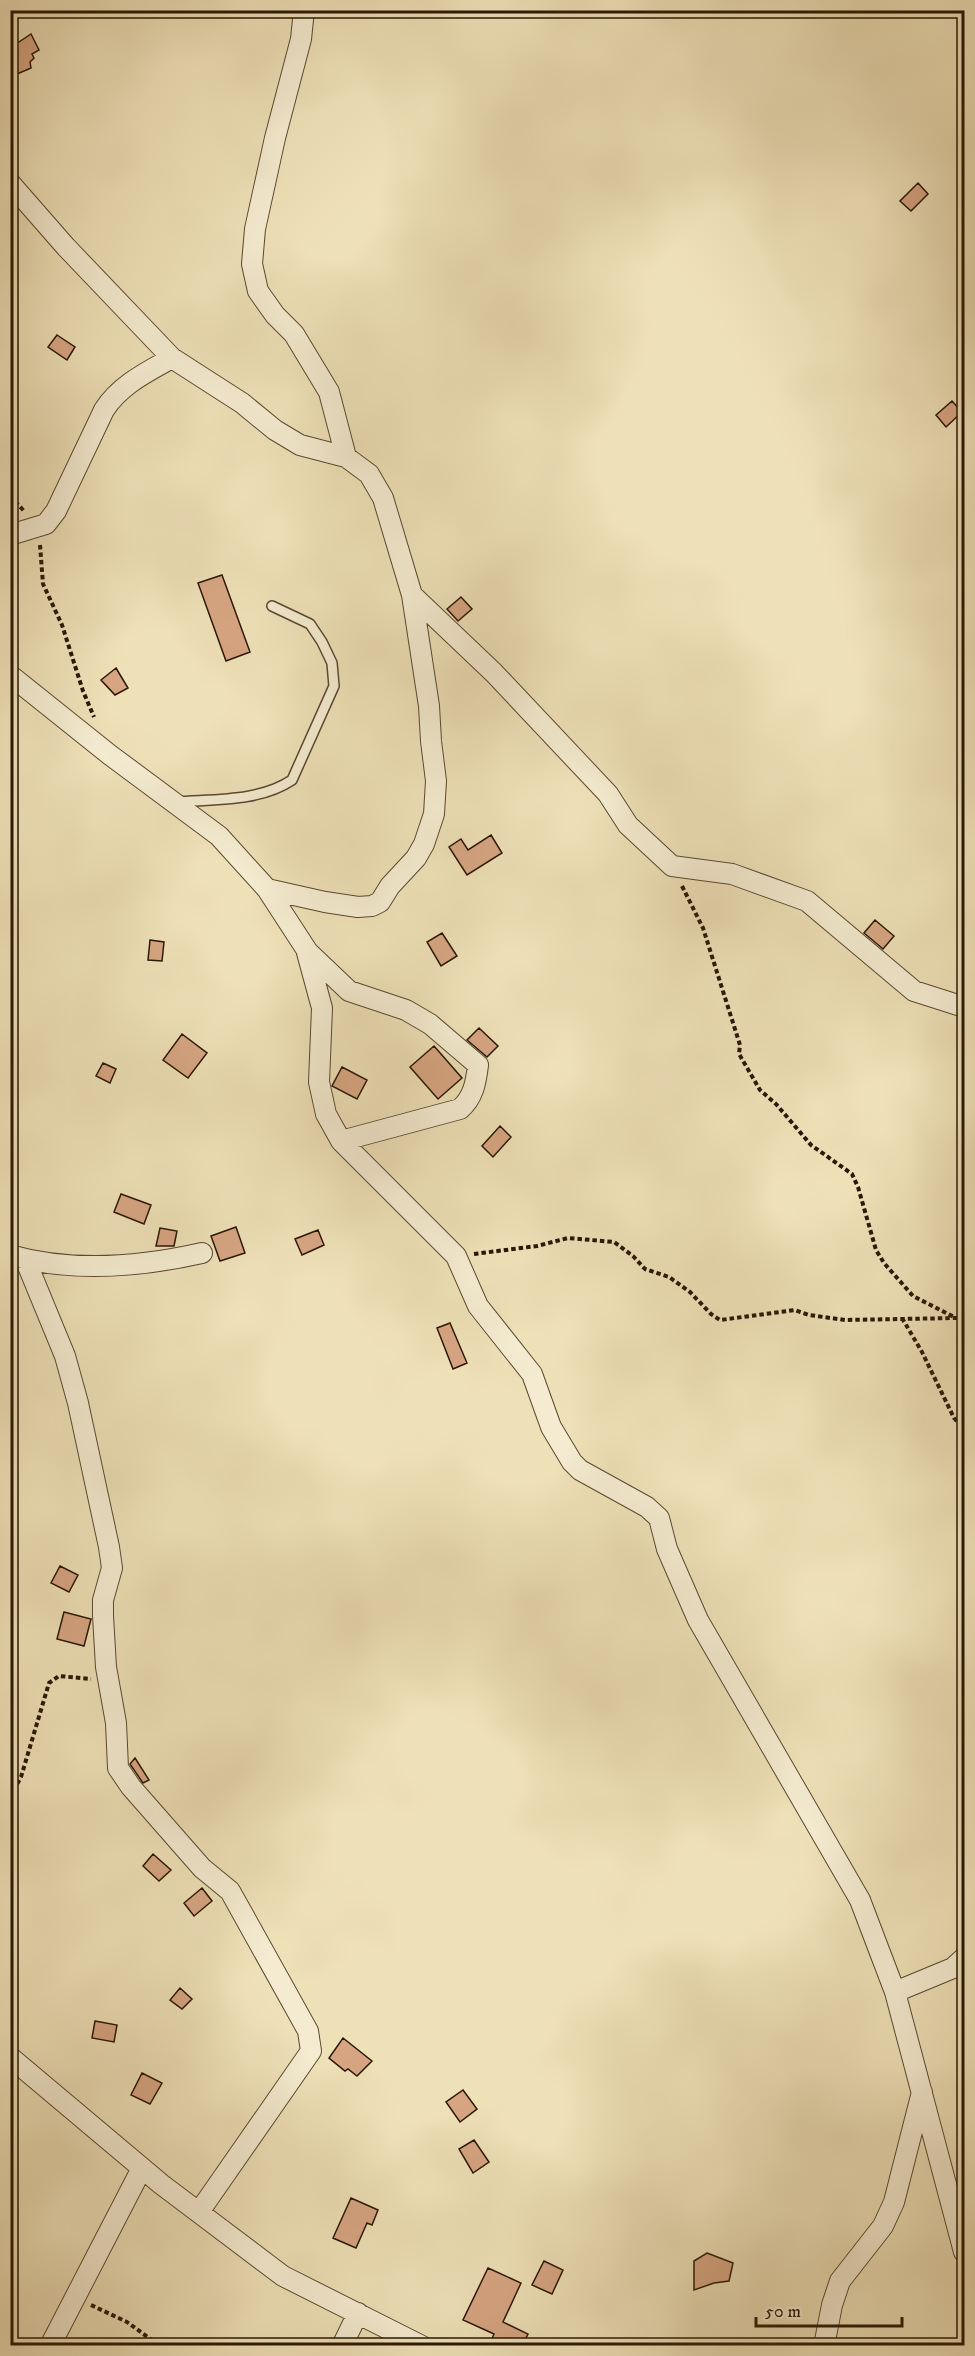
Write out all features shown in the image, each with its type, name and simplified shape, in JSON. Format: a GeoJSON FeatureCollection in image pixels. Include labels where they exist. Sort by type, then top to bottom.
{"type":"FeatureCollection","features":[{"type":"Feature","properties":{"kind":"street"},"geometry":{"type":"LineString","coordinates":[[304,10],[301,39],[275,138],[255,229],[252,264],[258,291],[275,315],[294,334],[329,392],[346,457]]}},
{"type":"Feature","properties":{"kind":"street"},"geometry":{"type":"LineString","coordinates":[[10,183],[66,247],[172,358],[242,403],[275,430],[300,445],[346,457],[369,474],[383,498],[412,595],[429,706],[436,781],[434,814],[424,844],[416,858],[390,886],[380,902],[372,906],[347,905],[267,889]]}},
{"type":"Feature","properties":{"kind":"street"},"geometry":{"type":"LineString","coordinates":[[10,535],[46,524],[56,511],[112,397],[140,376],[172,358]]}},
{"type":"Feature","properties":{"kind":"street"},"geometry":{"type":"LineString","coordinates":[[412,595],[494,673],[608,794],[628,825],[672,866],[732,874],[807,901],[914,991],[964,1007]]}},
{"type":"Feature","properties":{"kind":"street"},"geometry":{"type":"LineString","coordinates":[[10,675],[110,755],[219,836],[267,889],[306,949],[348,991],[405,1010],[430,1023],[478,1065],[469,1101],[460,1109],[341,1141]]}},
{"type":"Feature","properties":{"kind":"street"},"geometry":{"type":"LineString","coordinates":[[306,949],[322,1008],[319,1082],[326,1114],[341,1141],[456,1256],[478,1306],[532,1374],[552,1427],[572,1462],[579,1470],[647,1507],[659,1518],[667,1549],[698,1620],[860,1900],[896,1992],[923,2088],[964,2252]]}},
{"type":"Feature","properties":{"kind":"street"},"geometry":{"type":"LineString","coordinates":[[18,1257],[65,1266],[113,1265],[160,1262],[202,1253]]}},
{"type":"Feature","properties":{"kind":"street"},"geometry":{"type":"LineString","coordinates":[[18,1257],[65,1356],[78,1403],[109,1547],[112,1568],[103,1600],[108,1680],[116,1723],[118,1768],[131,1787],[202,1868],[230,1891],[308,2031],[310,2051],[199,2212]]}},
{"type":"Feature","properties":{"kind":"street"},"geometry":{"type":"LineString","coordinates":[[896,1992],[953,1968],[964,1958]]}},
{"type":"Feature","properties":{"kind":"street"},"geometry":{"type":"LineString","coordinates":[[10,2057],[142,2168],[284,2276],[422,2346]]}},
{"type":"Feature","properties":{"kind":"street"},"geometry":{"type":"LineString","coordinates":[[824,2346],[832,2305],[840,2281],[882,2226],[894,2202],[923,2088]]}},
{"type":"Feature","properties":{"kind":"street"},"geometry":{"type":"LineString","coordinates":[[50,2346],[142,2168]]}},
{"type":"Feature","properties":{"kind":"street"},"geometry":{"type":"LineString","coordinates":[[342,2346],[358,2313]]}},
{"type":"Feature","properties":{"kind":"lane"},"geometry":{"type":"LineString","coordinates":[[173,802],[243,798],[279,789],[292,780],[334,686],[332,663],[310,624],[272,606]]}},
{"type":"Feature","properties":{"kind":"path"},"geometry":{"type":"LineString","coordinates":[[40,527],[43,584],[62,625],[83,691],[97,723]]}},
{"type":"Feature","properties":{"kind":"path"},"geometry":{"type":"LineString","coordinates":[[672,866],[703,928],[740,1045],[739,1054],[760,1090],[776,1104],[812,1145],[852,1174],[858,1187],[876,1250],[896,1277],[913,1296],[964,1320]]}},
{"type":"Feature","properties":{"kind":"path"},"geometry":{"type":"LineString","coordinates":[[456,1256],[537,1246],[568,1238],[598,1239],[614,1242],[633,1256],[645,1269],[669,1277],[690,1292],[720,1320],[795,1310],[809,1315],[844,1320],[956,1318]]}},
{"type":"Feature","properties":{"kind":"path"},"geometry":{"type":"LineString","coordinates":[[902,1318],[922,1352],[954,1418],[964,1429]]}},
{"type":"Feature","properties":{"kind":"path"},"geometry":{"type":"LineString","coordinates":[[10,1797],[21,1777],[49,1683],[59,1676],[108,1680]]}},
{"type":"Feature","properties":{"kind":"path"},"geometry":{"type":"LineString","coordinates":[[74,2297],[127,2322],[160,2346]]}},
{"type":"Feature","properties":{"kind":"building"},"geometry":{"type":"Polygon","coordinates":[[[31,34],[39,50],[32,54],[34,58],[30,62],[31,68],[10,77],[10,48],[31,34]]]}},
{"type":"Feature","properties":{"kind":"building"},"geometry":{"type":"Polygon","coordinates":[[[918,183],[928,194],[911,211],[900,201],[918,183]]]}},
{"type":"Feature","properties":{"kind":"building"},"geometry":{"type":"Polygon","coordinates":[[[57,335],[75,347],[67,360],[48,347],[57,335]]]}},
{"type":"Feature","properties":{"kind":"building"},"geometry":{"type":"Polygon","coordinates":[[[952,401],[962,412],[946,427],[936,415],[952,401]]]}},
{"type":"Feature","properties":{"kind":"building"},"geometry":{"type":"Polygon","coordinates":[[[222,575],[250,652],[226,661],[198,583],[222,575]]]}},
{"type":"Feature","properties":{"kind":"building"},"geometry":{"type":"Polygon","coordinates":[[[461,597],[472,609],[458,621],[447,609],[461,597]]]}},
{"type":"Feature","properties":{"kind":"building"},"geometry":{"type":"Polygon","coordinates":[[[116,668],[128,688],[115,695],[101,680],[116,668]]]}},
{"type":"Feature","properties":{"kind":"building"},"geometry":{"type":"Polygon","coordinates":[[[491,835],[502,853],[467,875],[449,847],[461,839],[468,850],[491,835]]]}},
{"type":"Feature","properties":{"kind":"building"},"geometry":{"type":"Polygon","coordinates":[[[875,920],[894,936],[883,949],[864,933],[875,920]]]}},
{"type":"Feature","properties":{"kind":"building"},"geometry":{"type":"Polygon","coordinates":[[[442,933],[457,956],[441,966],[427,942],[442,933]]]}},
{"type":"Feature","properties":{"kind":"building"},"geometry":{"type":"Polygon","coordinates":[[[150,940],[164,942],[162,961],[148,960],[150,940]]]}},
{"type":"Feature","properties":{"kind":"building"},"geometry":{"type":"Polygon","coordinates":[[[479,1028],[498,1046],[487,1057],[467,1040],[479,1028]]]}},
{"type":"Feature","properties":{"kind":"building"},"geometry":{"type":"Polygon","coordinates":[[[182,1034],[207,1053],[188,1078],[163,1060],[182,1034]]]}},
{"type":"Feature","properties":{"kind":"building"},"geometry":{"type":"Polygon","coordinates":[[[434,1046],[462,1078],[438,1099],[410,1067],[434,1046]]]}},
{"type":"Feature","properties":{"kind":"building"},"geometry":{"type":"Polygon","coordinates":[[[103,1063],[116,1069],[110,1083],[96,1076],[103,1063]]]}},
{"type":"Feature","properties":{"kind":"building"},"geometry":{"type":"Polygon","coordinates":[[[342,1067],[367,1080],[357,1099],[332,1086],[342,1067]]]}},
{"type":"Feature","properties":{"kind":"building"},"geometry":{"type":"Polygon","coordinates":[[[500,1126],[511,1137],[493,1157],[482,1146],[500,1126]]]}},
{"type":"Feature","properties":{"kind":"building"},"geometry":{"type":"Polygon","coordinates":[[[121,1194],[151,1205],[144,1224],[114,1212],[121,1194]]]}},
{"type":"Feature","properties":{"kind":"building"},"geometry":{"type":"Polygon","coordinates":[[[236,1227],[245,1253],[220,1261],[211,1236],[236,1227]]]}},
{"type":"Feature","properties":{"kind":"building"},"geometry":{"type":"Polygon","coordinates":[[[160,1228],[177,1231],[174,1246],[156,1246],[160,1228]]]}},
{"type":"Feature","properties":{"kind":"building"},"geometry":{"type":"Polygon","coordinates":[[[318,1230],[324,1245],[302,1255],[295,1239],[318,1230]]]}},
{"type":"Feature","properties":{"kind":"building"},"geometry":{"type":"Polygon","coordinates":[[[450,1323],[467,1363],[453,1369],[437,1328],[450,1323]]]}},
{"type":"Feature","properties":{"kind":"building"},"geometry":{"type":"Polygon","coordinates":[[[60,1566],[78,1575],[69,1592],[51,1583],[60,1566]]]}},
{"type":"Feature","properties":{"kind":"building"},"geometry":{"type":"Polygon","coordinates":[[[64,1612],[91,1619],[84,1646],[57,1639],[64,1612]]]}},
{"type":"Feature","properties":{"kind":"building"},"geometry":{"type":"Polygon","coordinates":[[[135,1758],[149,1780],[143,1783],[130,1764],[135,1758]]]}},
{"type":"Feature","properties":{"kind":"building"},"geometry":{"type":"Polygon","coordinates":[[[153,1854],[171,1870],[159,1881],[143,1866],[153,1854]]]}},
{"type":"Feature","properties":{"kind":"building"},"geometry":{"type":"Polygon","coordinates":[[[202,1888],[212,1901],[194,1916],[184,1903],[202,1888]]]}},
{"type":"Feature","properties":{"kind":"building"},"geometry":{"type":"Polygon","coordinates":[[[180,1988],[192,1999],[182,2009],[170,2000],[180,1988]]]}},
{"type":"Feature","properties":{"kind":"building"},"geometry":{"type":"Polygon","coordinates":[[[95,2021],[117,2025],[114,2042],[92,2038],[95,2021]]]}},
{"type":"Feature","properties":{"kind":"building"},"geometry":{"type":"Polygon","coordinates":[[[343,2038],[372,2061],[357,2076],[348,2069],[345,2071],[329,2058],[343,2038]]]}},
{"type":"Feature","properties":{"kind":"building"},"geometry":{"type":"Polygon","coordinates":[[[142,2073],[162,2083],[150,2104],[131,2095],[142,2073]]]}},
{"type":"Feature","properties":{"kind":"building"},"geometry":{"type":"Polygon","coordinates":[[[463,2090],[477,2109],[460,2122],[446,2102],[463,2090]]]}},
{"type":"Feature","properties":{"kind":"building"},"geometry":{"type":"Polygon","coordinates":[[[474,2140],[489,2162],[473,2173],[459,2149],[474,2140]]]}},
{"type":"Feature","properties":{"kind":"building"},"geometry":{"type":"Polygon","coordinates":[[[351,2198],[378,2210],[372,2225],[367,2223],[356,2248],[333,2238],[351,2198]]]}},
{"type":"Feature","properties":{"kind":"building"},"geometry":{"type":"Polygon","coordinates":[[[707,2253],[733,2263],[729,2281],[694,2290],[694,2261],[707,2253]]]}},
{"type":"Feature","properties":{"kind":"building"},"geometry":{"type":"Polygon","coordinates":[[[544,2261],[563,2270],[552,2294],[532,2285],[544,2261]]]}},
{"type":"Feature","properties":{"kind":"building"},"geometry":{"type":"Polygon","coordinates":[[[488,2268],[521,2283],[503,2322],[528,2334],[522,2346],[489,2346],[494,2334],[463,2320],[488,2268]]]}}]}
